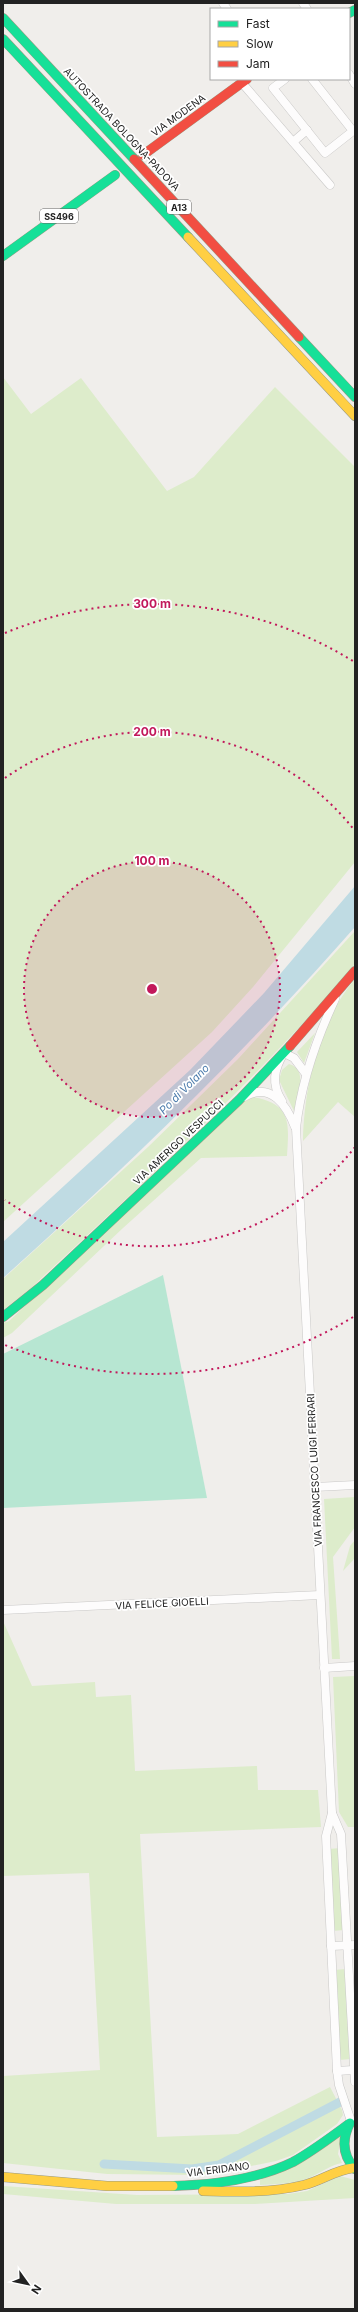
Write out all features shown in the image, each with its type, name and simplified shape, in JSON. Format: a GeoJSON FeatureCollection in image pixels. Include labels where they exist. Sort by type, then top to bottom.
{"type":"FeatureCollection","features":[{"type":"Feature","properties":{"kind":"main road","name":"AUTOSTRADA BOLOGNA-PADOVA"},"geometry":{"type":"LineString","coordinates":[[3,18],[355,397]]}},
{"type":"Feature","properties":{"kind":"main road","name":"A13"},"geometry":{"type":"LineString","coordinates":[[3,39],[355,416]]}},
{"type":"Feature","properties":{"kind":"main road","name":"VIA MODENA"},"geometry":{"type":"LineString","coordinates":[[143,155],[244,81]]}},
{"type":"Feature","properties":{"kind":"main road","name":"SS496"},"geometry":{"type":"LineString","coordinates":[[3,256],[115,175]]}},
{"type":"Feature","properties":{"kind":"main road","name":"VIA AMERIGO VESPUCCI"},"geometry":{"type":"LineString","coordinates":[[3,1317],[43,1285],[239,1100],[284,1053],[355,971]]}},
{"type":"Feature","properties":{"kind":"main road","name":"VIA ERIDANO"},"geometry":{"type":"LineString","coordinates":[[3,2177],[67,2183],[148,2186],[212,2191],[281,2189],[305,2185],[335,2172],[354,2169],[346,2158],[343,2147],[345,2131],[352,2121]]}},
{"type":"Feature","properties":{"kind":"main road","name":"VIA ERIDANO"},"geometry":{"type":"LineString","coordinates":[[148,2186],[220,2182],[261,2174],[304,2156],[352,2121]]}},
{"type":"Feature","properties":{"kind":"street"},"geometry":{"type":"LineString","coordinates":[[283,80],[273,88],[325,153],[353,131],[313,80]]}},
{"type":"Feature","properties":{"kind":"street"},"geometry":{"type":"LineString","coordinates":[[244,81],[330,185]]}},
{"type":"Feature","properties":{"kind":"street"},"geometry":{"type":"LineString","coordinates":[[293,142],[307,130]]}},
{"type":"Feature","properties":{"kind":"street","name":"VIA FRANCESCO LUIGI FERRARI"},"geometry":{"type":"LineString","coordinates":[[340,989],[322,1029],[306,1074],[296,1128],[332,1813],[326,1836],[337,2071],[339,2085],[352,2121]]}},
{"type":"Feature","properties":{"kind":"street"},"geometry":{"type":"LineString","coordinates":[[284,1053],[294,1058],[306,1074]]}},
{"type":"Feature","properties":{"kind":"street","name":"VIA FRANCESCO LUIGI FERRARI"},"geometry":{"type":"LineString","coordinates":[[284,1053],[279,1061],[275,1078],[275,1086],[282,1101],[288,1109],[296,1128]]}},
{"type":"Feature","properties":{"kind":"street"},"geometry":{"type":"LineString","coordinates":[[239,1100],[248,1094],[256,1093],[274,1096],[282,1101]]}},
{"type":"Feature","properties":{"kind":"street"},"geometry":{"type":"LineString","coordinates":[[314,1487],[355,1485]]}},
{"type":"Feature","properties":{"kind":"street","name":"VIA FELICE GIOELLI"},"geometry":{"type":"LineString","coordinates":[[3,1610],[320,1595]]}},
{"type":"Feature","properties":{"kind":"street"},"geometry":{"type":"LineString","coordinates":[[324,1668],[355,1666]]}},
{"type":"Feature","properties":{"kind":"street","name":"VIA FRANCESCO LUIGI FERRARI"},"geometry":{"type":"LineString","coordinates":[[332,1813],[341,1834],[351,1945],[353,2070],[355,2082]]}},
{"type":"Feature","properties":{"kind":"street"},"geometry":{"type":"LineString","coordinates":[[331,1946],[351,1945]]}},
{"type":"Feature","properties":{"kind":"street"},"geometry":{"type":"LineString","coordinates":[[337,2071],[353,2070]]}},
{"type":"Feature","properties":{"kind":"green space"},"geometry":{"type":"Polygon","coordinates":[[[3,377],[31,414],[81,378],[167,491],[194,477],[275,387],[355,467],[355,862],[253,987],[212,1032],[3,1222],[3,377]]]}},
{"type":"Feature","properties":{"kind":"green space"},"geometry":{"type":"Polygon","coordinates":[[[355,931],[355,964],[279,1049],[156,1170],[31,1288],[3,1310],[3,1279],[148,1147],[238,1059],[355,931]]]}},
{"type":"Feature","properties":{"kind":"green space"},"geometry":{"type":"Polygon","coordinates":[[[355,979],[355,1117],[338,1102],[303,1141],[306,1099],[310,1077],[323,1034],[342,996],[355,979]]]}},
{"type":"Feature","properties":{"kind":"green space"},"geometry":{"type":"Polygon","coordinates":[[[315,1033],[304,1063],[297,1052],[315,1033]]]}},
{"type":"Feature","properties":{"kind":"green space"},"geometry":{"type":"Polygon","coordinates":[[[289,1064],[299,1071],[300,1077],[299,1091],[294,1111],[279,1080],[282,1070],[289,1064]]]}},
{"type":"Feature","properties":{"kind":"green space"},"geometry":{"type":"Polygon","coordinates":[[[253,1097],[266,1100],[281,1110],[287,1125],[287,1156],[201,1158],[123,1228],[12,1333],[3,1338],[3,1323],[9,1321],[242,1103],[253,1097]]]}},
{"type":"Feature","properties":{"kind":"green space"},"geometry":{"type":"Polygon","coordinates":[[[163,1275],[207,1498],[3,1508],[3,1354],[163,1275]]]}},
{"type":"Feature","properties":{"kind":"green space"},"geometry":{"type":"Polygon","coordinates":[[[355,1497],[355,1527],[333,1557],[340,1659],[332,1659],[324,1499],[355,1497]]]}},
{"type":"Feature","properties":{"kind":"green space"},"geometry":{"type":"Polygon","coordinates":[[[355,1540],[355,1558],[343,1571],[350,1546],[355,1540]]]}},
{"type":"Feature","properties":{"kind":"green space"},"geometry":{"type":"Polygon","coordinates":[[[3,1621],[32,1686],[95,1682],[96,1697],[131,1695],[135,1771],[257,1766],[258,1790],[318,1790],[321,1827],[140,1834],[157,2137],[238,2134],[330,2087],[343,2115],[337,2124],[293,2155],[276,2161],[206,2175],[107,2174],[3,2163],[3,2076],[100,2070],[89,1873],[3,1876],[3,1621]]]}},
{"type":"Feature","properties":{"kind":"green space"},"geometry":{"type":"Polygon","coordinates":[[[355,1676],[355,1827],[348,1827],[339,1812],[333,1677],[355,1676]]]}},
{"type":"Feature","properties":{"kind":"green space"},"geometry":{"type":"Polygon","coordinates":[[[340,1848],[344,1930],[333,1931],[329,1849],[340,1848]]]}},
{"type":"Feature","properties":{"kind":"green space"},"geometry":{"type":"Polygon","coordinates":[[[346,1969],[351,2059],[339,2060],[334,1970],[346,1969]]]}},
{"type":"Feature","properties":{"kind":"green space"},"geometry":{"type":"Polygon","coordinates":[[[342,2132],[338,2154],[342,2163],[334,2165],[300,2181],[260,2185],[260,2180],[342,2132]]]}},
{"type":"Feature","properties":{"kind":"green space"},"geometry":{"type":"Polygon","coordinates":[[[340,2176],[355,2180],[355,2198],[255,2204],[116,2204],[3,2194],[3,2186],[137,2195],[288,2194],[307,2191],[340,2176]]]}},
{"type":"Feature","properties":{"kind":"water","name":"Po di Volano"},"geometry":{"type":"Polygon","coordinates":[[[355,886],[355,927],[271,1019],[184,1108],[95,1194],[3,1278],[3,1242],[190,1070],[264,993],[355,886]]]}},
{"type":"Feature","properties":{"kind":"waterway"},"geometry":{"type":"LineString","coordinates":[[104,2164],[192,2169],[219,2165],[340,2102]]}},
{"type":"Feature","properties":{"kind":"traffic: fast"},"geometry":{"type":"LineString","coordinates":[[350,12],[355,10]]}},
{"type":"Feature","properties":{"kind":"traffic: fast"},"geometry":{"type":"LineString","coordinates":[[3,18],[134,159]]}},
{"type":"Feature","properties":{"kind":"traffic: fast"},"geometry":{"type":"LineString","coordinates":[[3,39],[188,237]]}},
{"type":"Feature","properties":{"kind":"traffic: fast"},"geometry":{"type":"LineString","coordinates":[[3,256],[115,175]]}},
{"type":"Feature","properties":{"kind":"traffic: fast"},"geometry":{"type":"LineString","coordinates":[[299,337],[355,397]]}},
{"type":"Feature","properties":{"kind":"traffic: fast"},"geometry":{"type":"LineString","coordinates":[[3,1317],[43,1285],[239,1100],[290,1046]]}},
{"type":"Feature","properties":{"kind":"traffic: fast"},"geometry":{"type":"LineString","coordinates":[[350,2123],[347,2129],[345,2147],[348,2158],[355,2169]]}},
{"type":"Feature","properties":{"kind":"traffic: fast"},"geometry":{"type":"LineString","coordinates":[[173,2186],[219,2183],[249,2177],[279,2168],[308,2153],[349,2124]]}},
{"type":"Feature","properties":{"kind":"traffic: slow"},"geometry":{"type":"LineString","coordinates":[[188,237],[355,416]]}},
{"type":"Feature","properties":{"kind":"traffic: slow"},"geometry":{"type":"LineString","coordinates":[[203,2191],[228,2192],[292,2188],[310,2183],[346,2169],[353,2168]]}},
{"type":"Feature","properties":{"kind":"traffic: slow"},"geometry":{"type":"LineString","coordinates":[[3,2177],[107,2186],[173,2186]]}},
{"type":"Feature","properties":{"kind":"traffic: jam"},"geometry":{"type":"LineString","coordinates":[[143,155],[246,80]]}},
{"type":"Feature","properties":{"kind":"traffic: jam"},"geometry":{"type":"LineString","coordinates":[[134,159],[299,337]]}},
{"type":"Feature","properties":{"kind":"traffic: jam"},"geometry":{"type":"LineString","coordinates":[[290,1046],[355,971]]}}]}
